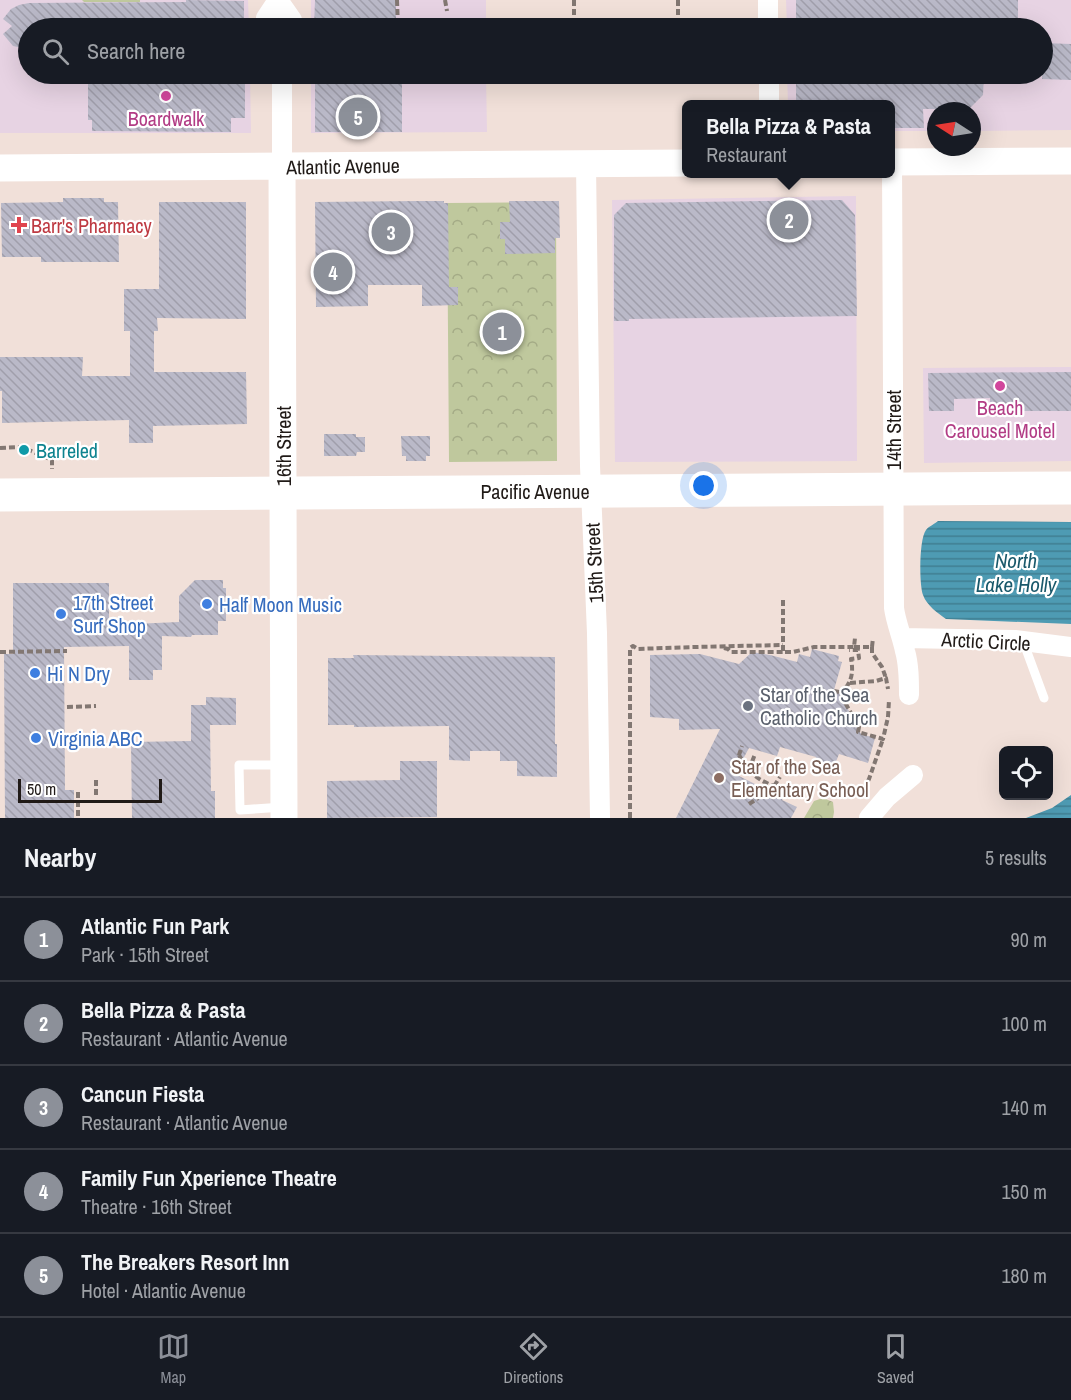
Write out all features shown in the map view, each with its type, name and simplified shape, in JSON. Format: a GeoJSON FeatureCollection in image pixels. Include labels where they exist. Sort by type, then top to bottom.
{"type":"FeatureCollection","features":[{"type":"Feature","properties":{"kind":"highway","name":"Pacific Avenue"},"geometry":{"type":"LineString","coordinates":[[0,495],[1071,488]]}},
{"type":"Feature","properties":{"kind":"main road"},"geometry":{"type":"LineString","coordinates":[[895,162],[1071,161]]}},
{"type":"Feature","properties":{"kind":"main road","name":"Atlantic Avenue"},"geometry":{"type":"LineString","coordinates":[[0,168],[682,163]]}},
{"type":"Feature","properties":{"kind":"main road","name":"16th Street"},"geometry":{"type":"LineString","coordinates":[[282,166],[284,812]]}},
{"type":"Feature","properties":{"kind":"street"},"geometry":{"type":"LineString","coordinates":[[266,18],[278,0],[291,18]]}},
{"type":"Feature","properties":{"kind":"street"},"geometry":{"type":"LineString","coordinates":[[768,0],[768,18]]}},
{"type":"Feature","properties":{"kind":"street","name":"16th Street"},"geometry":{"type":"LineString","coordinates":[[282,84],[282,166]]}},
{"type":"Feature","properties":{"kind":"street"},"geometry":{"type":"LineString","coordinates":[[769,84],[769,100]]}},
{"type":"Feature","properties":{"kind":"street","name":"15th Street"},"geometry":{"type":"LineString","coordinates":[[586,164],[591,491],[597,633],[600,818]]}},
{"type":"Feature","properties":{"kind":"street","name":"14th Street"},"geometry":{"type":"LineString","coordinates":[[892,178],[894,608],[907,661],[909,695]]}},
{"type":"Feature","properties":{"kind":"street","name":"Arctic Circle"},"geometry":{"type":"LineString","coordinates":[[902,638],[1023,641],[1071,646]]}},
{"type":"Feature","properties":{"kind":"street"},"geometry":{"type":"LineString","coordinates":[[869,818],[887,797],[913,775]]}},
{"type":"Feature","properties":{"kind":"lane"},"geometry":{"type":"LineString","coordinates":[[1023,641],[1044,698]]}},
{"type":"Feature","properties":{"kind":"lane"},"geometry":{"type":"LineString","coordinates":[[284,765],[239,765],[240,810],[284,812]]}},
{"type":"Feature","properties":{"kind":"path"},"geometry":{"type":"LineString","coordinates":[[397,0],[398,18]]}},
{"type":"Feature","properties":{"kind":"path"},"geometry":{"type":"LineString","coordinates":[[445,0],[447,11]]}},
{"type":"Feature","properties":{"kind":"path"},"geometry":{"type":"LineString","coordinates":[[574,0],[574,18]]}},
{"type":"Feature","properties":{"kind":"path"},"geometry":{"type":"LineString","coordinates":[[678,0],[678,18]]}},
{"type":"Feature","properties":{"kind":"path"},"geometry":{"type":"LineString","coordinates":[[0,448],[22,447],[52,460],[52,469]]}},
{"type":"Feature","properties":{"kind":"path"},"geometry":{"type":"LineString","coordinates":[[783,600],[783,652]]}},
{"type":"Feature","properties":{"kind":"path"},"geometry":{"type":"LineString","coordinates":[[859,801],[883,739],[890,703],[882,667],[872,653],[873,638]]}},
{"type":"Feature","properties":{"kind":"path"},"geometry":{"type":"LineString","coordinates":[[850,684],[852,666],[850,648],[855,639]]}},
{"type":"Feature","properties":{"kind":"path"},"geometry":{"type":"LineString","coordinates":[[630,818],[630,648],[633,646],[638,649],[783,645]]}},
{"type":"Feature","properties":{"kind":"path"},"geometry":{"type":"LineString","coordinates":[[720,647],[731,652],[793,652],[808,648],[872,648]]}},
{"type":"Feature","properties":{"kind":"path"},"geometry":{"type":"LineString","coordinates":[[850,648],[858,650],[858,658],[850,659]]}},
{"type":"Feature","properties":{"kind":"path"},"geometry":{"type":"LineString","coordinates":[[0,652],[67,651]]}},
{"type":"Feature","properties":{"kind":"path"},"geometry":{"type":"LineString","coordinates":[[840,694],[850,684],[885,678]]}},
{"type":"Feature","properties":{"kind":"path"},"geometry":{"type":"LineString","coordinates":[[834,691],[839,692],[859,727],[858,732],[883,739]]}},
{"type":"Feature","properties":{"kind":"path"},"geometry":{"type":"LineString","coordinates":[[67,706],[96,706]]}},
{"type":"Feature","properties":{"kind":"path"},"geometry":{"type":"LineString","coordinates":[[736,764],[742,746]]}},
{"type":"Feature","properties":{"kind":"path"},"geometry":{"type":"LineString","coordinates":[[748,770],[754,754]]}},
{"type":"Feature","properties":{"kind":"path"},"geometry":{"type":"LineString","coordinates":[[739,755],[751,774],[779,788]]}},
{"type":"Feature","properties":{"kind":"path"},"geometry":{"type":"LineString","coordinates":[[774,786],[780,777]]}},
{"type":"Feature","properties":{"kind":"path"},"geometry":{"type":"LineString","coordinates":[[96,780],[96,796]]}},
{"type":"Feature","properties":{"kind":"path"},"geometry":{"type":"LineString","coordinates":[[749,804],[757,799],[765,782]]}},
{"type":"Feature","properties":{"kind":"path"},"geometry":{"type":"LineString","coordinates":[[78,792],[78,818]]}},
{"type":"Feature","properties":{"kind":"shaded area"},"geometry":{"type":"Polygon","coordinates":[[[0,0],[248,0],[249,18],[18,18],[18,84],[250,84],[251,133],[0,133],[0,0]]]}},
{"type":"Feature","properties":{"kind":"shaded area"},"geometry":{"type":"Polygon","coordinates":[[[311,0],[486,0],[486,18],[311,18],[311,0]]]}},
{"type":"Feature","properties":{"kind":"shaded area"},"geometry":{"type":"Polygon","coordinates":[[[786,0],[1071,0],[1071,130],[981,131],[981,102],[927,102],[927,131],[895,131],[895,100],[788,100],[787,84],[1053,84],[1053,18],[787,18],[786,0]]]}},
{"type":"Feature","properties":{"kind":"shaded area"},"geometry":{"type":"Polygon","coordinates":[[[311,84],[486,84],[487,132],[311,133],[311,84]]]}},
{"type":"Feature","properties":{"kind":"shaded area"},"geometry":{"type":"Polygon","coordinates":[[[856,196],[857,461],[615,462],[612,200],[856,196]]]}},
{"type":"Feature","properties":{"kind":"shaded area"},"geometry":{"type":"Polygon","coordinates":[[[1071,367],[1071,461],[924,463],[923,368],[1071,367]]]}},
{"type":"Feature","properties":{"kind":"green space"},"geometry":{"type":"Polygon","coordinates":[[[82,0],[140,0],[140,2],[84,2],[82,0]]]}},
{"type":"Feature","properties":{"kind":"green space"},"geometry":{"type":"Polygon","coordinates":[[[556,202],[557,461],[449,462],[447,203],[556,202]]]}},
{"type":"Feature","properties":{"kind":"green space"},"geometry":{"type":"Polygon","coordinates":[[[823,798],[833,802],[833,818],[804,818],[814,801],[823,798]]]}},
{"type":"Feature","properties":{"kind":"water","name":"North Lake Holly"},"geometry":{"type":"Polygon","coordinates":[[[938,521],[1071,522],[1071,624],[946,619],[925,599],[920,572],[924,535],[927,529],[938,521]]]}},
{"type":"Feature","properties":{"kind":"water"},"geometry":{"type":"Polygon","coordinates":[[[1071,795],[1071,818],[1026,818],[1052,808],[1071,795]]]}},
{"type":"Feature","properties":{"kind":"building"},"geometry":{"type":"Polygon","coordinates":[[[186,0],[244,1],[244,18],[18,18],[18,47],[13,46],[3,34],[12,26],[3,19],[11,9],[29,3],[186,2],[186,0]]]}},
{"type":"Feature","properties":{"kind":"building"},"geometry":{"type":"Polygon","coordinates":[[[315,0],[396,0],[396,18],[314,18],[315,0]]]}},
{"type":"Feature","properties":{"kind":"building"},"geometry":{"type":"Polygon","coordinates":[[[796,0],[1018,0],[1018,18],[796,18],[796,0]]]}},
{"type":"Feature","properties":{"kind":"building"},"geometry":{"type":"Polygon","coordinates":[[[1053,43],[1071,44],[1071,80],[1053,79],[1053,43]]]}},
{"type":"Feature","properties":{"kind":"building","name":"Boardwalk"},"geometry":{"type":"Polygon","coordinates":[[[88,84],[245,84],[245,118],[231,118],[231,132],[92,131],[92,120],[88,120],[88,84]]]}},
{"type":"Feature","properties":{"kind":"building"},"geometry":{"type":"Polygon","coordinates":[[[315,84],[402,84],[402,132],[315,132],[315,84]]]}},
{"type":"Feature","properties":{"kind":"building"},"geometry":{"type":"Polygon","coordinates":[[[796,84],[984,84],[983,95],[976,102],[927,102],[927,109],[923,109],[924,128],[895,128],[895,100],[796,100],[796,84]]]}},
{"type":"Feature","properties":{"kind":"building"},"geometry":{"type":"Polygon","coordinates":[[[63,198],[104,198],[104,202],[118,202],[119,262],[41,262],[41,257],[2,257],[1,203],[63,202],[63,198]]]}},
{"type":"Feature","properties":{"kind":"building"},"geometry":{"type":"Polygon","coordinates":[[[842,200],[855,215],[857,316],[614,321],[614,215],[626,203],[842,200]]]}},
{"type":"Feature","properties":{"kind":"building"},"geometry":{"type":"Polygon","coordinates":[[[444,201],[448,203],[449,287],[458,287],[458,305],[422,306],[422,285],[368,285],[368,306],[316,307],[315,202],[444,201]]]}},
{"type":"Feature","properties":{"kind":"building"},"geometry":{"type":"Polygon","coordinates":[[[509,201],[559,201],[560,238],[555,238],[555,253],[505,254],[505,239],[500,239],[500,222],[510,222],[509,201]]]}},
{"type":"Feature","properties":{"kind":"building"},"geometry":{"type":"Polygon","coordinates":[[[159,202],[246,202],[246,319],[157,318],[158,331],[154,331],[154,372],[246,372],[247,424],[153,426],[153,443],[129,443],[129,420],[2,423],[0,357],[83,357],[82,376],[130,376],[130,331],[124,331],[124,289],[159,289],[159,202]]]}},
{"type":"Feature","properties":{"kind":"building","name":"Beach Carousel Motel"},"geometry":{"type":"Polygon","coordinates":[[[1071,372],[1071,411],[990,411],[990,398],[954,399],[954,411],[929,411],[928,373],[1071,372]]]}},
{"type":"Feature","properties":{"kind":"building"},"geometry":{"type":"Polygon","coordinates":[[[324,434],[356,434],[356,437],[365,437],[365,452],[357,452],[356,456],[324,456],[324,434]]]}},
{"type":"Feature","properties":{"kind":"building"},"geometry":{"type":"Polygon","coordinates":[[[401,436],[430,436],[430,456],[426,456],[426,461],[406,461],[406,456],[402,456],[401,436]]]}},
{"type":"Feature","properties":{"kind":"building"},"geometry":{"type":"Polygon","coordinates":[[[195,580],[223,580],[223,588],[226,588],[226,621],[218,621],[218,635],[162,636],[162,670],[153,670],[153,680],[129,680],[129,646],[64,647],[65,790],[74,790],[74,818],[5,818],[4,654],[13,654],[13,583],[109,583],[109,625],[179,622],[179,596],[195,580]]]}},
{"type":"Feature","properties":{"kind":"building","name":"Star of the Sea Catholic Church"},"geometry":{"type":"Polygon","coordinates":[[[812,649],[839,656],[838,661],[842,662],[834,690],[840,694],[861,734],[875,738],[868,763],[839,754],[831,774],[812,769],[816,757],[780,747],[777,756],[749,748],[735,774],[767,790],[768,786],[785,794],[782,800],[797,807],[791,818],[676,818],[720,729],[679,730],[679,719],[650,717],[650,655],[700,654],[739,664],[752,652],[797,662],[799,654],[810,657],[812,649]]]}},
{"type":"Feature","properties":{"kind":"building"},"geometry":{"type":"Polygon","coordinates":[[[353,655],[555,657],[557,777],[517,776],[517,761],[500,761],[500,751],[470,751],[470,761],[449,760],[449,726],[328,725],[328,658],[354,658],[353,655]]]}},
{"type":"Feature","properties":{"kind":"building"},"geometry":{"type":"Polygon","coordinates":[[[206,697],[236,698],[236,725],[210,725],[211,791],[215,791],[215,818],[132,818],[131,742],[191,741],[191,705],[206,705],[206,697]]]}},
{"type":"Feature","properties":{"kind":"building"},"geometry":{"type":"Polygon","coordinates":[[[400,761],[437,761],[437,817],[327,818],[327,781],[400,780],[400,761]]]}},
{"type":"Feature","properties":{"kind":"place","name":"Boardwalk"},"geometry":{"type":"Point","coordinates":[166,96]}},
{"type":"Feature","properties":{"kind":"place","name":"The Breakers Resort Inn"},"geometry":{"type":"Point","coordinates":[358,117]}},
{"type":"Feature","properties":{"kind":"place","name":"Bella Pizza & Pasta"},"geometry":{"type":"Point","coordinates":[789,220]}},
{"type":"Feature","properties":{"kind":"place","name":"Barr's Pharmacy"},"geometry":{"type":"Point","coordinates":[19,225]}},
{"type":"Feature","properties":{"kind":"place","name":"Cancun Fiesta"},"geometry":{"type":"Point","coordinates":[391,232]}},
{"type":"Feature","properties":{"kind":"place","name":"Family Fun Xperience Theatre"},"geometry":{"type":"Point","coordinates":[333,272]}},
{"type":"Feature","properties":{"kind":"place","name":"Atlantic Fun Park"},"geometry":{"type":"Point","coordinates":[502,332]}},
{"type":"Feature","properties":{"kind":"place","name":"Beach Carousel Motel"},"geometry":{"type":"Point","coordinates":[1000,386]}},
{"type":"Feature","properties":{"kind":"place","name":"Barreled"},"geometry":{"type":"Point","coordinates":[24,450]}},
{"type":"Feature","properties":{"kind":"place","name":"Half Moon Music"},"geometry":{"type":"Point","coordinates":[207,604]}},
{"type":"Feature","properties":{"kind":"place","name":"17th Street Surf Shop"},"geometry":{"type":"Point","coordinates":[61,614]}},
{"type":"Feature","properties":{"kind":"place","name":"Hi N Dry"},"geometry":{"type":"Point","coordinates":[35,673]}},
{"type":"Feature","properties":{"kind":"place","name":"Star of the Sea Catholic Church"},"geometry":{"type":"Point","coordinates":[748,706]}},
{"type":"Feature","properties":{"kind":"place","name":"Virginia ABC"},"geometry":{"type":"Point","coordinates":[36,738]}},
{"type":"Feature","properties":{"kind":"place","name":"Star of the Sea Elementary School"},"geometry":{"type":"Point","coordinates":[719,778]}}]}
